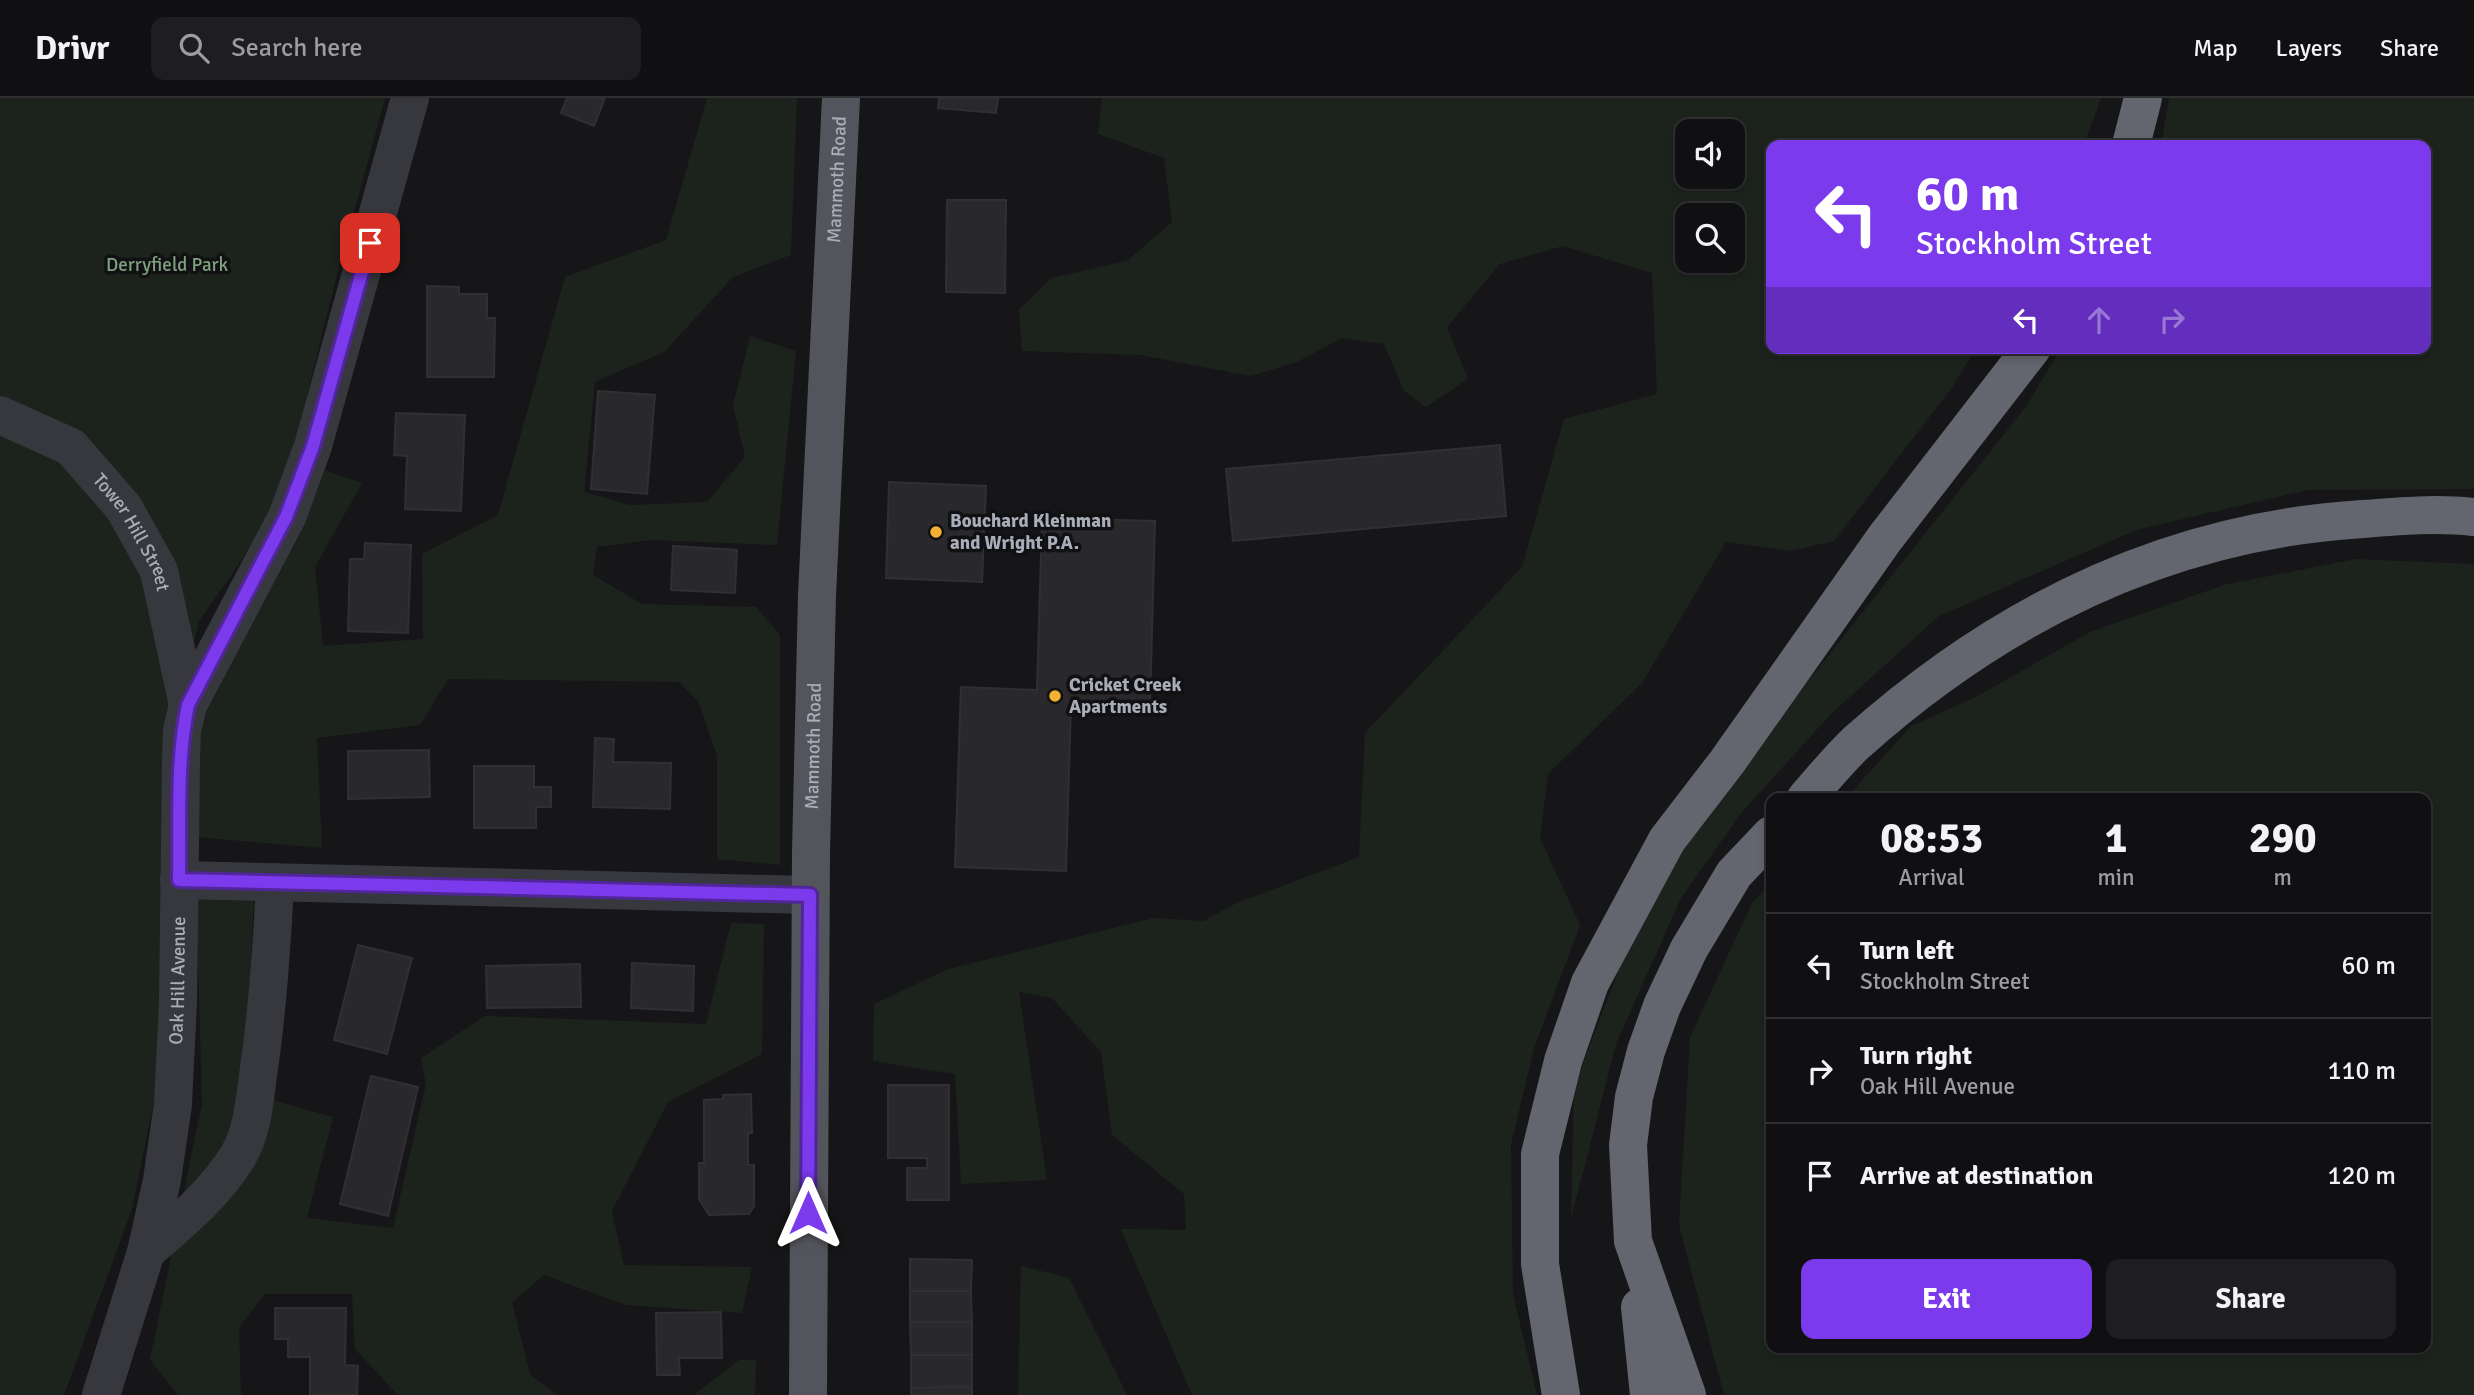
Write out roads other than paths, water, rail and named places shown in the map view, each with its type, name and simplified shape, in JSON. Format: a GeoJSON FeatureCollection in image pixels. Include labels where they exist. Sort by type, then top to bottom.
{"type":"FeatureCollection","features":[{"type":"Feature","properties":{"kind":"highway"},"geometry":{"type":"LineString","coordinates":[[2132,140],[2143,98]]}},
{"type":"Feature","properties":{"kind":"highway"},"geometry":{"type":"LineString","coordinates":[[1562,1395],[1540,1264],[1540,1154],[1563,1061],[1590,984],[1667,840],[1727,762],[1885,538],[2027,354]]}},
{"type":"Feature","properties":{"kind":"highway"},"geometry":{"type":"LineString","coordinates":[[1811,793],[1854,745],[1921,688],[1993,637],[2071,595],[2152,561],[2237,536],[2324,521],[2414,515],[2474,517]]}},
{"type":"Feature","properties":{"kind":"highway"},"geometry":{"type":"LineString","coordinates":[[1649,1395],[1633,1241],[1628,1145],[1634,1097],[1662,1006],[1689,949],[1734,874],[1766,840]]}},
{"type":"Feature","properties":{"kind":"highway"},"geometry":{"type":"LineString","coordinates":[[1633,1241],[1687,1395]]}},
{"type":"Feature","properties":{"kind":"main road","name":"Mammoth Road"},"geometry":{"type":"LineString","coordinates":[[808,1395],[810,895],[817,595],[841,98]]}},
{"type":"Feature","properties":{"kind":"street","name":"Oak Hill Avenue"},"geometry":{"type":"LineString","coordinates":[[101,1395],[146,1252],[162,1180],[173,1104],[178,1003],[181,751],[188,705],[286,517],[313,446],[410,98]]}},
{"type":"Feature","properties":{"kind":"street","name":"Tower Hill Street"},"geometry":{"type":"LineString","coordinates":[[0,415],[71,447],[124,508],[159,571],[188,705]]}},
{"type":"Feature","properties":{"kind":"street"},"geometry":{"type":"LineString","coordinates":[[179,880],[810,895]]}},
{"type":"Feature","properties":{"kind":"street"},"geometry":{"type":"LineString","coordinates":[[146,1252],[210,1195],[240,1154],[253,1114],[261,1059],[271,973],[275,882]]}},
{"type":"Feature","properties":{"kind":"place","name":"Bouchard Kleinman and Wright P.A."},"geometry":{"type":"Point","coordinates":[936,532]}},
{"type":"Feature","properties":{"kind":"place","name":"Cricket Creek Apartments"},"geometry":{"type":"Point","coordinates":[1055,696]}},
{"type":"Feature","properties":{"kind":"park label","name":"Derryfield Park"},"geometry":{"type":"Point","coordinates":[167,265]}}]}
